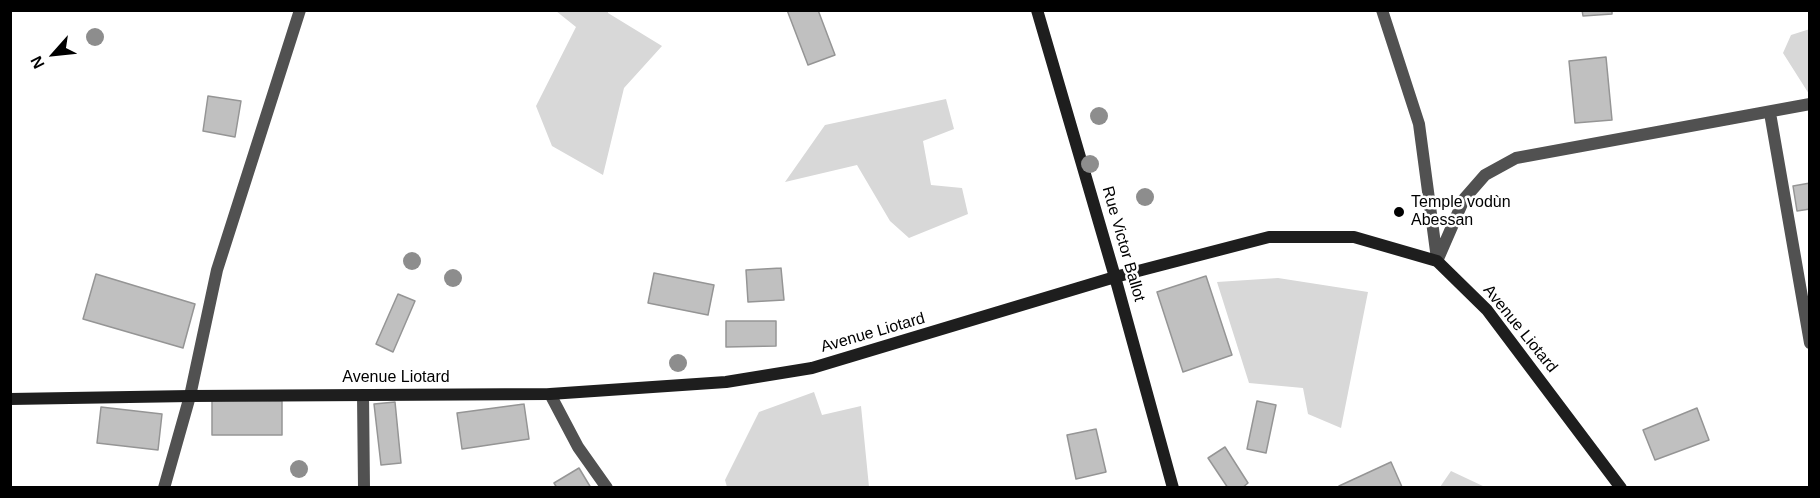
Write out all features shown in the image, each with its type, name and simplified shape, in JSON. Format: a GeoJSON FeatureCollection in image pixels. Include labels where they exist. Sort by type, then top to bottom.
{"type":"FeatureCollection","features":[{"type":"Feature","properties":{"kind":"street"},"geometry":{"type":"LineString","coordinates":[[164,488],[190,396],[217,270],[300,10]]}},
{"type":"Feature","properties":{"kind":"street","name":"Rue Victor Ballot"},"geometry":{"type":"LineString","coordinates":[[1036,10],[1115,277],[1173,488]]}},
{"type":"Feature","properties":{"kind":"street"},"geometry":{"type":"LineString","coordinates":[[1382,10],[1419,124],[1437,261]]}},
{"type":"Feature","properties":{"kind":"street"},"geometry":{"type":"LineString","coordinates":[[1437,261],[1464,199],[1485,175],[1516,158],[1809,104]]}},
{"type":"Feature","properties":{"kind":"street"},"geometry":{"type":"LineString","coordinates":[[1770,113],[1809,343]]}},
{"type":"Feature","properties":{"kind":"street","name":"Avenue Liotard"},"geometry":{"type":"LineString","coordinates":[[10,399],[550,394],[726,382],[812,368],[1115,277],[1269,237],[1354,237],[1437,261],[1487,310],[1621,488]]}},
{"type":"Feature","properties":{"kind":"street"},"geometry":{"type":"LineString","coordinates":[[550,394],[578,447],[607,488]]}},
{"type":"Feature","properties":{"kind":"street"},"geometry":{"type":"LineString","coordinates":[[363,395],[364,488]]}},
{"type":"Feature","properties":{"kind":"shaded area"},"geometry":{"type":"Polygon","coordinates":[[[556,11],[608,11],[662,46],[624,88],[603,175],[552,146],[536,106],[576,27],[556,11]]]}},
{"type":"Feature","properties":{"kind":"shaded area"},"geometry":{"type":"Polygon","coordinates":[[[1810,29],[1809,94],[1783,53],[1791,35],[1810,29]]]}},
{"type":"Feature","properties":{"kind":"shaded area"},"geometry":{"type":"Polygon","coordinates":[[[946,99],[954,129],[923,141],[931,185],[962,188],[968,214],[909,238],[890,221],[857,165],[785,182],[825,125],[946,99]]]}},
{"type":"Feature","properties":{"kind":"shaded area"},"geometry":{"type":"Polygon","coordinates":[[[1278,278],[1368,292],[1341,428],[1308,414],[1303,388],[1249,383],[1217,282],[1278,278]]]}},
{"type":"Feature","properties":{"kind":"shaded area"},"geometry":{"type":"Polygon","coordinates":[[[814,392],[822,415],[861,406],[869,487],[727,487],[725,480],[759,412],[814,392]]]}},
{"type":"Feature","properties":{"kind":"shaded area"},"geometry":{"type":"Polygon","coordinates":[[[1451,471],[1485,487],[1440,487],[1451,471]]]}},
{"type":"Feature","properties":{"kind":"building"},"geometry":{"type":"Polygon","coordinates":[[[787,10],[818,10],[835,55],[808,65],[787,10]]]}},
{"type":"Feature","properties":{"kind":"building"},"geometry":{"type":"Polygon","coordinates":[[[1582,10],[1612,10],[1612,14],[1583,16],[1582,10]]]}},
{"type":"Feature","properties":{"kind":"building"},"geometry":{"type":"Polygon","coordinates":[[[1606,57],[1612,120],[1575,123],[1569,61],[1606,57]]]}},
{"type":"Feature","properties":{"kind":"building"},"geometry":{"type":"Polygon","coordinates":[[[208,96],[241,101],[235,137],[203,131],[208,96]]]}},
{"type":"Feature","properties":{"kind":"building"},"geometry":{"type":"Polygon","coordinates":[[[1810,183],[1810,209],[1797,211],[1793,186],[1810,183]]]}},
{"type":"Feature","properties":{"kind":"building"},"geometry":{"type":"Polygon","coordinates":[[[781,268],[784,300],[748,302],[746,270],[781,268]]]}},
{"type":"Feature","properties":{"kind":"building"},"geometry":{"type":"Polygon","coordinates":[[[654,273],[714,285],[708,315],[648,303],[654,273]]]}},
{"type":"Feature","properties":{"kind":"building"},"geometry":{"type":"Polygon","coordinates":[[[96,274],[195,304],[183,348],[83,319],[96,274]]]}},
{"type":"Feature","properties":{"kind":"building"},"geometry":{"type":"Polygon","coordinates":[[[1206,276],[1232,355],[1183,372],[1157,292],[1206,276]]]}},
{"type":"Feature","properties":{"kind":"building"},"geometry":{"type":"Polygon","coordinates":[[[398,294],[415,301],[393,352],[376,344],[398,294]]]}},
{"type":"Feature","properties":{"kind":"building"},"geometry":{"type":"Polygon","coordinates":[[[726,321],[776,321],[776,346],[726,347],[726,321]]]}},
{"type":"Feature","properties":{"kind":"building"},"geometry":{"type":"Polygon","coordinates":[[[212,400],[282,401],[282,435],[212,435],[212,400]]]}},
{"type":"Feature","properties":{"kind":"building"},"geometry":{"type":"Polygon","coordinates":[[[1257,401],[1276,405],[1266,453],[1247,449],[1257,401]]]}},
{"type":"Feature","properties":{"kind":"building"},"geometry":{"type":"Polygon","coordinates":[[[395,402],[401,463],[381,465],[374,404],[395,402]]]}},
{"type":"Feature","properties":{"kind":"building"},"geometry":{"type":"Polygon","coordinates":[[[524,404],[529,439],[462,449],[457,413],[524,404]]]}},
{"type":"Feature","properties":{"kind":"building"},"geometry":{"type":"Polygon","coordinates":[[[101,407],[162,414],[158,450],[97,443],[101,407]]]}},
{"type":"Feature","properties":{"kind":"building"},"geometry":{"type":"Polygon","coordinates":[[[1697,408],[1709,440],[1655,460],[1643,430],[1697,408]]]}},
{"type":"Feature","properties":{"kind":"building"},"geometry":{"type":"Polygon","coordinates":[[[1096,429],[1106,472],[1076,479],[1067,435],[1096,429]]]}},
{"type":"Feature","properties":{"kind":"building"},"geometry":{"type":"Polygon","coordinates":[[[1225,447],[1248,483],[1242,488],[1228,488],[1208,458],[1225,447]]]}},
{"type":"Feature","properties":{"kind":"building"},"geometry":{"type":"Polygon","coordinates":[[[1391,462],[1402,487],[1339,488],[1339,486],[1391,462]]]}},
{"type":"Feature","properties":{"kind":"building"},"geometry":{"type":"Polygon","coordinates":[[[579,468],[591,488],[557,488],[554,483],[579,468]]]}},
{"type":"Feature","properties":{"kind":"place","name":"Temple vodùn Abessan"},"geometry":{"type":"Point","coordinates":[1399,212]}}]}
